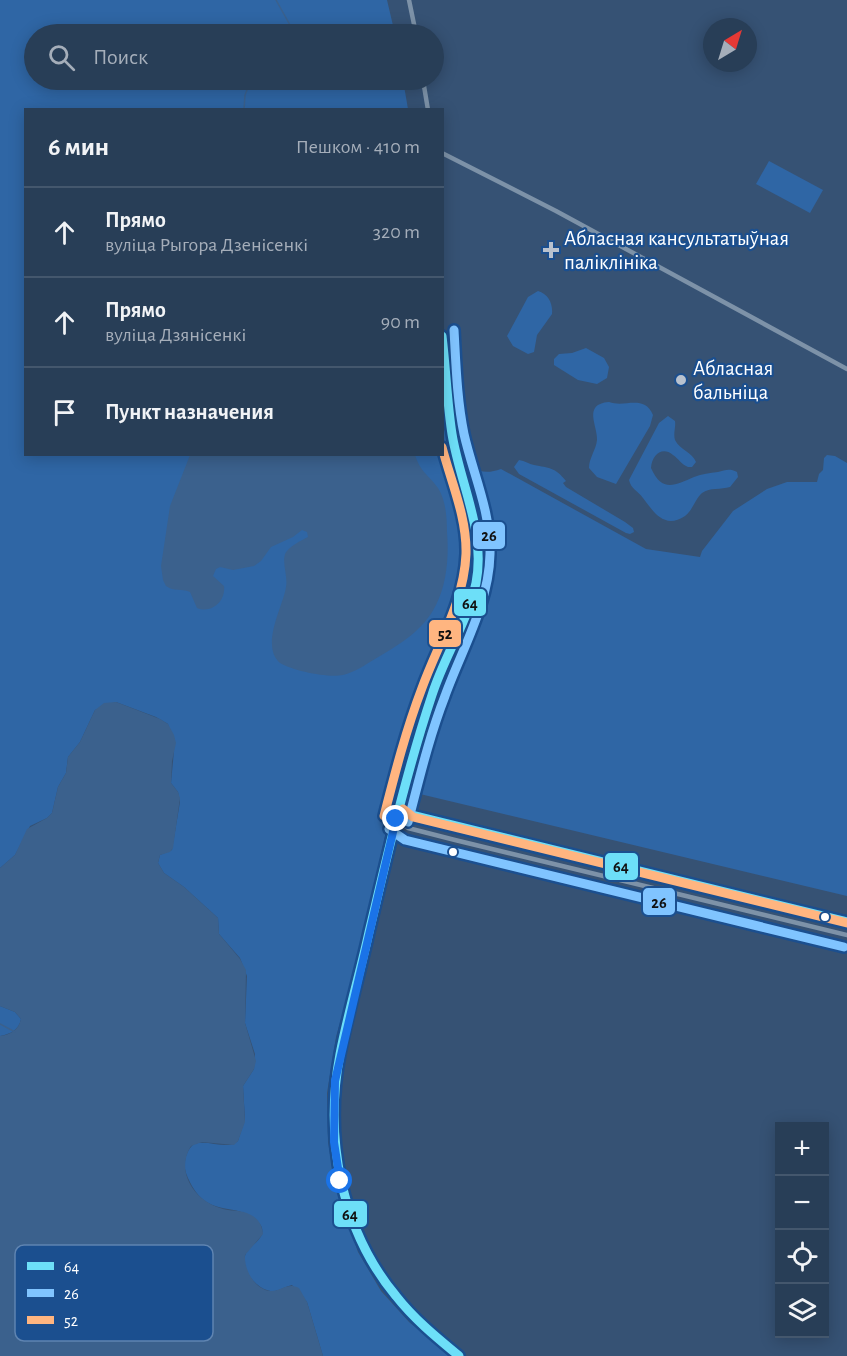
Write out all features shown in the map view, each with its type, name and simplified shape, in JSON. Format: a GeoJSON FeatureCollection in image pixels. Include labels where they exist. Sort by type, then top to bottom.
{"type":"FeatureCollection","features":[{"type":"Feature","properties":{"kind":"street"},"geometry":{"type":"LineString","coordinates":[[409,0],[414,24]]}},
{"type":"Feature","properties":{"kind":"street"},"geometry":{"type":"LineString","coordinates":[[425,90],[429,108]]}},
{"type":"Feature","properties":{"kind":"street"},"geometry":{"type":"LineString","coordinates":[[444,154],[565,216],[847,369]]}},
{"type":"Feature","properties":{"kind":"street"},"geometry":{"type":"LineString","coordinates":[[444,352],[452,435],[474,516],[478,553],[476,582],[469,606],[434,691],[396,819],[335,1081],[334,1121],[336,1161],[348,1210],[366,1253],[378,1275],[416,1320],[459,1356]]}},
{"type":"Feature","properties":{"kind":"street"},"geometry":{"type":"LineString","coordinates":[[396,819],[412,815],[847,922]]}},
{"type":"Feature","properties":{"kind":"street"},"geometry":{"type":"LineString","coordinates":[[396,819],[408,828],[446,838],[847,935]]}},
{"type":"Feature","properties":{"kind":"shaded area"},"geometry":{"type":"Polygon","coordinates":[[[0,0],[387,0],[393,24],[24,24],[24,90],[405,90],[408,108],[24,108],[24,456],[444,456],[444,430],[460,455],[473,468],[490,472],[501,469],[646,549],[700,557],[702,551],[733,511],[767,489],[787,482],[817,482],[823,470],[824,458],[827,455],[835,456],[847,463],[847,896],[399,789],[395,792],[355,969],[336,1037],[327,1093],[328,1142],[335,1185],[358,1252],[381,1291],[409,1322],[452,1356],[323,1356],[307,1302],[292,1285],[269,1291],[257,1285],[246,1268],[245,1256],[262,1234],[260,1225],[242,1212],[208,1203],[192,1186],[185,1169],[186,1158],[194,1144],[228,1145],[238,1141],[245,1119],[243,1086],[254,1069],[255,1054],[245,1023],[247,976],[240,958],[219,934],[218,918],[184,887],[164,873],[158,863],[160,855],[172,850],[180,802],[178,792],[171,783],[174,751],[168,724],[116,702],[95,710],[80,742],[68,757],[66,773],[58,787],[52,813],[30,826],[15,855],[0,868],[0,0]]]}},
{"type":"Feature","properties":{"kind":"shaded area"},"geometry":{"type":"Polygon","coordinates":[[[769,161],[823,190],[810,213],[756,184],[769,161]]]}},
{"type":"Feature","properties":{"kind":"shaded area"},"geometry":{"type":"Polygon","coordinates":[[[538,291],[545,294],[549,300],[552,314],[537,335],[534,352],[528,354],[513,346],[507,336],[528,297],[538,291]]]}},
{"type":"Feature","properties":{"kind":"shaded area"},"geometry":{"type":"Polygon","coordinates":[[[586,348],[604,358],[609,367],[607,378],[597,384],[578,380],[554,365],[554,359],[559,354],[572,353],[586,348]]]}},
{"type":"Feature","properties":{"kind":"shaded area"},"geometry":{"type":"Polygon","coordinates":[[[639,403],[645,405],[653,415],[650,426],[616,484],[597,477],[589,468],[597,440],[594,411],[601,404],[639,403]]]}},
{"type":"Feature","properties":{"kind":"shaded area"},"geometry":{"type":"Polygon","coordinates":[[[668,416],[675,421],[675,440],[696,462],[692,467],[688,467],[669,452],[658,453],[653,459],[651,468],[660,481],[670,485],[700,475],[728,470],[737,472],[738,477],[730,487],[702,493],[688,514],[671,521],[655,513],[633,488],[629,480],[659,423],[668,416]]]}},
{"type":"Feature","properties":{"kind":"shaded area"},"geometry":{"type":"Polygon","coordinates":[[[190,456],[415,456],[422,470],[441,493],[444,504],[448,550],[443,588],[431,614],[418,630],[364,666],[347,674],[336,676],[294,669],[280,663],[274,655],[272,636],[286,587],[285,554],[292,546],[308,537],[307,532],[302,530],[293,537],[271,547],[261,561],[254,566],[233,570],[220,567],[216,569],[213,576],[224,586],[223,597],[213,608],[197,608],[190,592],[172,589],[166,586],[163,580],[161,566],[170,506],[190,456]]]}},
{"type":"Feature","properties":{"kind":"shaded area"},"geometry":{"type":"Polygon","coordinates":[[[519,460],[555,471],[566,481],[563,483],[566,487],[625,522],[633,528],[634,532],[626,533],[519,474],[514,467],[519,460]]]}},
{"type":"Feature","properties":{"kind":"shaded area"},"geometry":{"type":"Polygon","coordinates":[[[116,702],[160,719],[168,724],[174,735],[176,743],[171,783],[180,798],[173,848],[170,852],[160,855],[158,863],[164,873],[184,887],[218,918],[219,934],[240,959],[246,970],[245,1023],[256,1061],[254,1069],[243,1086],[245,1122],[238,1141],[234,1145],[202,1142],[191,1146],[185,1165],[186,1174],[195,1191],[211,1204],[247,1213],[258,1221],[263,1234],[245,1255],[246,1267],[255,1283],[265,1290],[275,1291],[288,1286],[299,1288],[307,1302],[323,1356],[0,1356],[0,1036],[14,1031],[21,1019],[15,1012],[0,1006],[0,868],[15,855],[27,829],[52,813],[58,787],[66,773],[68,757],[80,742],[95,710],[104,703],[116,702]]]}},
{"type":"Feature","properties":{"kind":"shaded area"},"geometry":{"type":"Polygon","coordinates":[[[0,1006],[15,1012],[21,1019],[14,1031],[0,1036],[0,1006]]]}},
{"type":"Feature","properties":{"kind":"waterway"},"geometry":{"type":"LineString","coordinates":[[276,0],[289,24]]}},
{"type":"Feature","properties":{"kind":"waterway"},"geometry":{"type":"LineString","coordinates":[[244,108],[247,90]]}},
{"type":"Feature","properties":{"kind":"waterway"},"geometry":{"type":"LineString","coordinates":[[0,1024],[15,1032]]}},
{"type":"Feature","properties":{"kind":"transit line","name":"26"},"geometry":{"type":"LineString","coordinates":[[408,822],[434,727],[480,609],[490,554],[488,523],[462,421],[454,330]]}},
{"type":"Feature","properties":{"kind":"transit line","name":"64"},"geometry":{"type":"LineString","coordinates":[[444,357],[452,434],[478,545],[476,583],[467,612],[432,695],[390,843],[343,1039],[334,1118],[341,1182],[362,1242],[377,1270],[396,1296],[426,1328],[459,1356]]}},
{"type":"Feature","properties":{"kind":"transit line","name":"52"},"geometry":{"type":"LineString","coordinates":[[384,816],[411,720],[449,623],[461,589],[464,572],[466,554],[464,527],[444,454]]}},
{"type":"Feature","properties":{"kind":"transit line","name":"52"},"geometry":{"type":"LineString","coordinates":[[403,809],[413,817],[847,923]]}},
{"type":"Feature","properties":{"kind":"transit line","name":"64"},"geometry":{"type":"LineString","coordinates":[[396,819],[412,815],[847,922]]}},
{"type":"Feature","properties":{"kind":"transit line","name":"26"},"geometry":{"type":"LineString","coordinates":[[389,829],[405,840],[844,947]]}},
{"type":"Feature","properties":{"kind":"place","name":"Абласная кансультатыўная паліклініка"},"geometry":{"type":"Point","coordinates":[551,250]}},
{"type":"Feature","properties":{"kind":"place","name":"Абласная бальніца"},"geometry":{"type":"Point","coordinates":[681,380]}},
{"type":"Feature","properties":{"kind":"route"},"geometry":{"type":"LineString","coordinates":[[340,1181],[334,1142],[335,1081],[396,819]]}}]}
